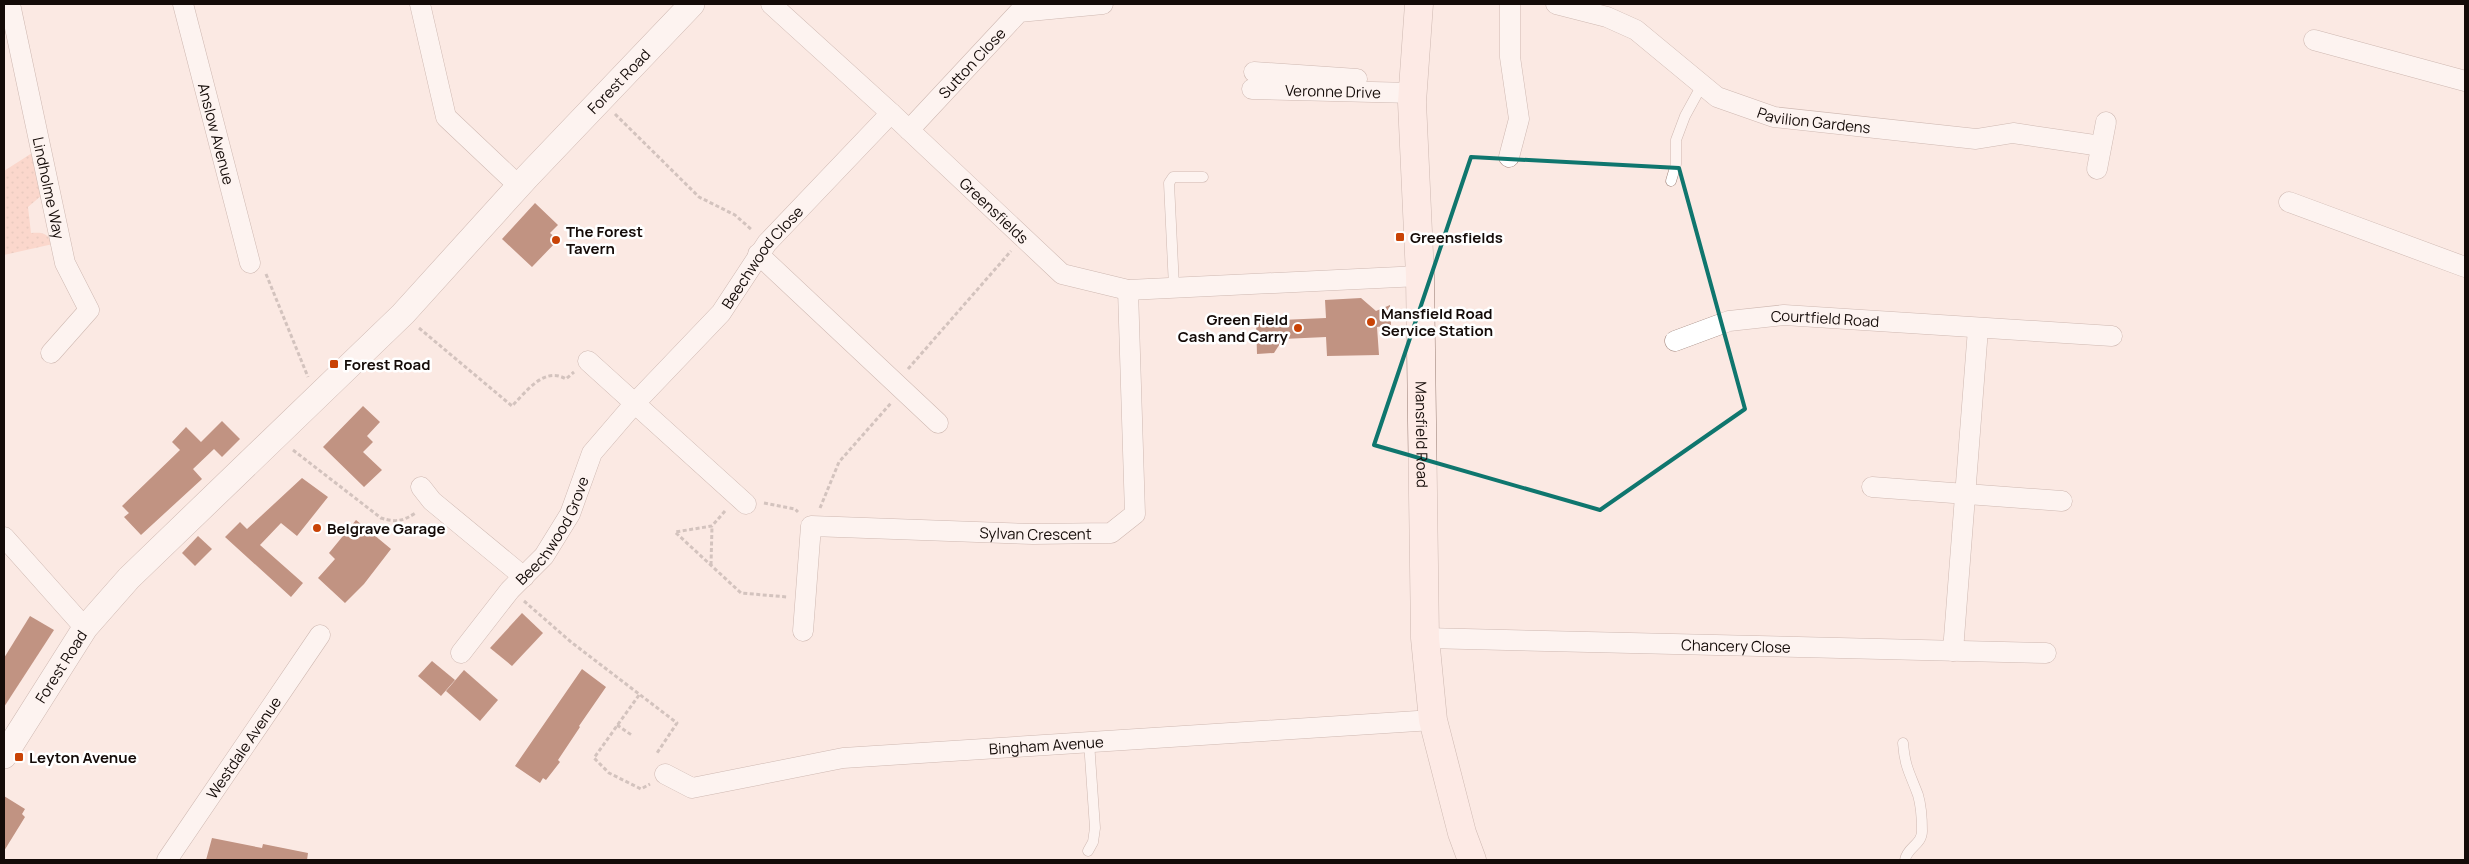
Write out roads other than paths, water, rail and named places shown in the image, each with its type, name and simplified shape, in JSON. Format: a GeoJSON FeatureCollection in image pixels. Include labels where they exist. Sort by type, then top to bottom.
{"type":"FeatureCollection","features":[{"type":"Feature","properties":{"kind":"main road","name":"Mansfield Road"},"geometry":{"type":"LineString","coordinates":[[1419,4],[1414,88],[1420,276],[1425,638],[1433,720],[1462,833],[1472,860]]}},
{"type":"Feature","properties":{"kind":"street","name":"Lindholme Way"},"geometry":{"type":"LineString","coordinates":[[10,4],[65,263],[89,310],[51,354]]}},
{"type":"Feature","properties":{"kind":"street","name":"Anslow Avenue"},"geometry":{"type":"LineString","coordinates":[[182,4],[250,263]]}},
{"type":"Feature","properties":{"kind":"street"},"geometry":{"type":"LineString","coordinates":[[420,4],[446,117],[519,186]]}},
{"type":"Feature","properties":{"kind":"street","name":"Forest Road"},"geometry":{"type":"LineString","coordinates":[[4,756],[84,628],[128,578],[404,314],[519,186],[692,4]]}},
{"type":"Feature","properties":{"kind":"street","name":"Greensfields"},"geometry":{"type":"LineString","coordinates":[[771,4],[891,112],[1062,274],[1128,290],[1420,276]]}},
{"type":"Feature","properties":{"kind":"street","name":"Sutton Close"},"geometry":{"type":"LineString","coordinates":[[909,130],[1019,12],[1103,4]]}},
{"type":"Feature","properties":{"kind":"street"},"geometry":{"type":"LineString","coordinates":[[1509,157],[1519,119],[1510,57],[1510,4]]}},
{"type":"Feature","properties":{"kind":"street","name":"Pavilion Gardens"},"geometry":{"type":"LineString","coordinates":[[1556,4],[1607,17],[1636,30],[1717,97],[1774,118],[1976,139],[2013,133],[2101,146]]}},
{"type":"Feature","properties":{"kind":"street"},"geometry":{"type":"LineString","coordinates":[[2314,40],[2465,81]]}},
{"type":"Feature","properties":{"kind":"street"},"geometry":{"type":"LineString","coordinates":[[1253,81],[1414,88]]}},
{"type":"Feature","properties":{"kind":"street","name":"Beechwood Close"},"geometry":{"type":"LineString","coordinates":[[635,404],[721,313],[762,248],[891,112]]}},
{"type":"Feature","properties":{"kind":"street"},"geometry":{"type":"LineString","coordinates":[[2097,169],[2106,122]]}},
{"type":"Feature","properties":{"kind":"street"},"geometry":{"type":"LineString","coordinates":[[2289,202],[2465,267]]}},
{"type":"Feature","properties":{"kind":"street"},"geometry":{"type":"LineString","coordinates":[[762,248],[902,390],[938,423]]}},
{"type":"Feature","properties":{"kind":"street","name":"Sylvan Crescent"},"geometry":{"type":"LineString","coordinates":[[803,630],[811,526],[1033,534],[1111,534],[1135,514],[1128,290]]}},
{"type":"Feature","properties":{"kind":"street","name":"Courtfield Road"},"geometry":{"type":"LineString","coordinates":[[1675,342],[1729,321],[1784,315],[1978,329],[2112,336]]}},
{"type":"Feature","properties":{"kind":"street"},"geometry":{"type":"LineString","coordinates":[[1953,651],[1978,329]]}},
{"type":"Feature","properties":{"kind":"street"},"geometry":{"type":"LineString","coordinates":[[588,360],[742,500]]}},
{"type":"Feature","properties":{"kind":"street","name":"Beechwood Grove"},"geometry":{"type":"LineString","coordinates":[[461,653],[517,583],[544,556],[570,514],[592,453],[635,404]]}},
{"type":"Feature","properties":{"kind":"street"},"geometry":{"type":"LineString","coordinates":[[1872,487],[2062,501]]}},
{"type":"Feature","properties":{"kind":"street"},"geometry":{"type":"LineString","coordinates":[[426,494],[517,583]]}},
{"type":"Feature","properties":{"kind":"street"},"geometry":{"type":"LineString","coordinates":[[4,537],[84,628]]}},
{"type":"Feature","properties":{"kind":"street","name":"Westdale Avenue"},"geometry":{"type":"LineString","coordinates":[[167,860],[320,635]]}},
{"type":"Feature","properties":{"kind":"street","name":"Chancery Close"},"geometry":{"type":"LineString","coordinates":[[1425,638],[2046,653]]}},
{"type":"Feature","properties":{"kind":"street","name":"Bingham Avenue"},"geometry":{"type":"LineString","coordinates":[[665,774],[692,788],[843,758],[1433,720]]}},
{"type":"Feature","properties":{"kind":"lane"},"geometry":{"type":"LineString","coordinates":[[1671,181],[1676,164],[1676,140],[1685,116],[1702,85]]}},
{"type":"Feature","properties":{"kind":"lane"},"geometry":{"type":"LineString","coordinates":[[1174,288],[1169,183],[1173,177],[1203,177]]}},
{"type":"Feature","properties":{"kind":"lane"},"geometry":{"type":"LineString","coordinates":[[1088,851],[1093,842],[1095,828],[1089,742]]}},
{"type":"Feature","properties":{"kind":"lane"},"geometry":{"type":"LineString","coordinates":[[1904,742],[1904,764],[1918,796],[1922,833],[1919,843],[1911,848],[1905,860]]}},
{"type":"Feature","properties":{"kind":"place","name":"Greensfields"},"geometry":{"type":"Point","coordinates":[1400,237]}},
{"type":"Feature","properties":{"kind":"place","name":"The Forest Tavern"},"geometry":{"type":"Point","coordinates":[556,240]}},
{"type":"Feature","properties":{"kind":"place","name":"Mansfield Road Service Station"},"geometry":{"type":"Point","coordinates":[1371,322]}},
{"type":"Feature","properties":{"kind":"place","name":"Green Field Cash and Carry"},"geometry":{"type":"Point","coordinates":[1298,328]}},
{"type":"Feature","properties":{"kind":"place","name":"Forest Road"},"geometry":{"type":"Point","coordinates":[334,364]}},
{"type":"Feature","properties":{"kind":"place","name":"Belgrave Garage"},"geometry":{"type":"Point","coordinates":[317,528]}},
{"type":"Feature","properties":{"kind":"place","name":"Leyton Avenue"},"geometry":{"type":"Point","coordinates":[19,757]}}]}
